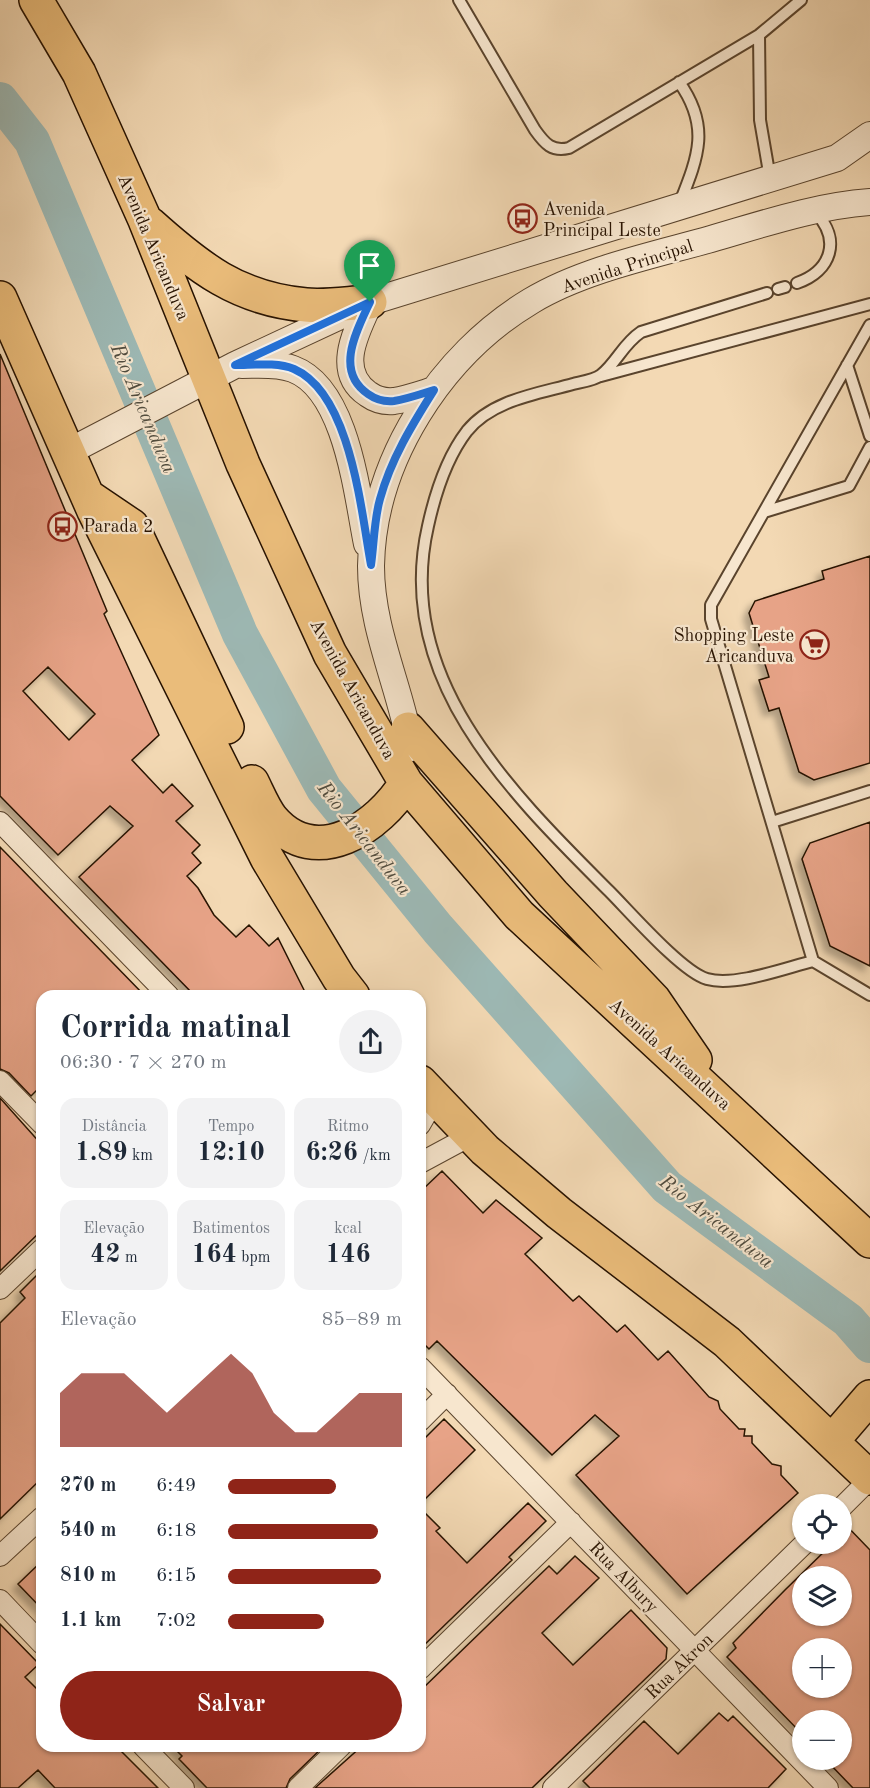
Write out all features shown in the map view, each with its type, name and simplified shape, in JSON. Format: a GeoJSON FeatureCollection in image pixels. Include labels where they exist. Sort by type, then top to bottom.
{"type":"FeatureCollection","features":[{"type":"Feature","properties":{"kind":"highway","name":"Avenida Aricanduva"},"geometry":{"type":"LineString","coordinates":[[36,0],[78,73],[145,220],[211,378],[243,464],[330,654],[401,792],[519,915],[870,1241]]}},
{"type":"Feature","properties":{"kind":"highway"},"geometry":{"type":"LineString","coordinates":[[145,220],[187,258],[219,280],[261,296],[306,305],[370,302]]}},
{"type":"Feature","properties":{"kind":"highway"},"geometry":{"type":"LineString","coordinates":[[0,298],[88,497],[267,858],[348,990]]}},
{"type":"Feature","properties":{"kind":"highway"},"geometry":{"type":"LineString","coordinates":[[88,497],[132,526],[272,819],[289,833],[308,841],[332,841],[356,834],[371,824],[401,792]]}},
{"type":"Feature","properties":{"kind":"highway"},"geometry":{"type":"LineString","coordinates":[[408,729],[553,894],[654,1000],[698,1065],[710,1091]]}},
{"type":"Feature","properties":{"kind":"highway"},"geometry":{"type":"LineString","coordinates":[[426,1103],[472,1135],[486,1150],[559,1212],[727,1342],[833,1440],[870,1478]]}},
{"type":"Feature","properties":{"kind":"highway"},"geometry":{"type":"LineString","coordinates":[[833,1440],[867,1400]]}},
{"type":"Feature","properties":{"kind":"street"},"geometry":{"type":"LineString","coordinates":[[68,452],[211,378],[370,302],[837,158],[870,135]]}},
{"type":"Feature","properties":{"kind":"street","name":"Avenida Principal"},"geometry":{"type":"LineString","coordinates":[[401,792],[412,752],[408,729],[380,637],[371,565],[379,501],[391,467],[408,430],[434,390],[466,352],[492,329],[532,300],[585,277],[813,210],[870,202]]}},
{"type":"Feature","properties":{"kind":"street"},"geometry":{"type":"LineString","coordinates":[[370,302],[350,351],[350,367],[360,389],[376,399],[392,401],[434,390]]}},
{"type":"Feature","properties":{"kind":"street"},"geometry":{"type":"LineString","coordinates":[[211,378],[277,365],[293,369],[308,377],[319,388],[340,427],[350,459],[371,565]]}},
{"type":"Feature","properties":{"kind":"street"},"geometry":{"type":"LineString","coordinates":[[0,822],[164,990]]}},
{"type":"Feature","properties":{"kind":"street"},"geometry":{"type":"LineString","coordinates":[[0,1081],[36,1118]]}},
{"type":"Feature","properties":{"kind":"street"},"geometry":{"type":"LineString","coordinates":[[426,1160],[472,1135]]}},
{"type":"Feature","properties":{"kind":"street"},"geometry":{"type":"LineString","coordinates":[[0,1289],[36,1255]]}},
{"type":"Feature","properties":{"kind":"street","name":"Rua Albury"},"geometry":{"type":"LineString","coordinates":[[426,1373],[694,1651],[818,1785]]}},
{"type":"Feature","properties":{"kind":"street"},"geometry":{"type":"LineString","coordinates":[[426,1415],[447,1394]]}},
{"type":"Feature","properties":{"kind":"street"},"geometry":{"type":"LineString","coordinates":[[852,1497],[870,1478]]}},
{"type":"Feature","properties":{"kind":"street"},"geometry":{"type":"LineString","coordinates":[[426,1663],[571,1522]]}},
{"type":"Feature","properties":{"kind":"street"},"geometry":{"type":"LineString","coordinates":[[0,1556],[36,1523]]}},
{"type":"Feature","properties":{"kind":"street","name":"Rua Akron"},"geometry":{"type":"LineString","coordinates":[[553,1788],[794,1554]]}},
{"type":"Feature","properties":{"kind":"street"},"geometry":{"type":"LineString","coordinates":[[0,1600],[36,1638]]}},
{"type":"Feature","properties":{"kind":"street"},"geometry":{"type":"LineString","coordinates":[[149,1752],[184,1788]]}},
{"type":"Feature","properties":{"kind":"street"},"geometry":{"type":"LineString","coordinates":[[298,1788],[335,1752]]}},
{"type":"Feature","properties":{"kind":"lane"},"geometry":{"type":"LineString","coordinates":[[459,0],[536,130],[552,148],[569,148],[759,35],[801,0]]}},
{"type":"Feature","properties":{"kind":"lane"},"geometry":{"type":"LineString","coordinates":[[759,35],[760,120],[770,178]]}},
{"type":"Feature","properties":{"kind":"lane"},"geometry":{"type":"LineString","coordinates":[[678,206],[694,165],[699,127],[692,100],[679,82]]}},
{"type":"Feature","properties":{"kind":"lane"},"geometry":{"type":"LineString","coordinates":[[797,283],[818,274],[827,263],[830,252],[829,238],[822,219],[813,210]]}},
{"type":"Feature","properties":{"kind":"lane"},"geometry":{"type":"LineString","coordinates":[[600,376],[630,340],[641,332],[777,290]]}},
{"type":"Feature","properties":{"kind":"lane"},"geometry":{"type":"LineString","coordinates":[[813,961],[739,979],[716,981],[694,973],[595,877],[522,801],[478,746],[440,677],[424,621],[421,571],[434,499],[456,450],[468,430],[486,413],[504,404],[600,376],[870,304]]}},
{"type":"Feature","properties":{"kind":"lane"},"geometry":{"type":"LineString","coordinates":[[870,325],[711,605],[711,620],[813,961],[870,995]]}},
{"type":"Feature","properties":{"kind":"lane"},"geometry":{"type":"LineString","coordinates":[[847,365],[870,436]]}},
{"type":"Feature","properties":{"kind":"lane"},"geometry":{"type":"LineString","coordinates":[[764,512],[849,486],[870,447]]}},
{"type":"Feature","properties":{"kind":"lane"},"geometry":{"type":"LineString","coordinates":[[772,822],[870,790]]}},
{"type":"Feature","properties":{"kind":"building"},"geometry":{"type":"Polygon","coordinates":[[[0,354],[107,611],[104,614],[159,735],[132,760],[163,793],[172,784],[193,806],[176,821],[200,845],[192,853],[201,863],[187,876],[198,888],[214,915],[236,937],[249,925],[269,946],[278,938],[304,990],[189,990],[79,877],[133,826],[110,806],[58,855],[0,796],[0,354]],[[48,667],[23,691],[69,740],[95,714],[48,667]]]}},
{"type":"Feature","properties":{"kind":"building","name":"Shopping Leste Aricanduva"},"geometry":{"type":"Polygon","coordinates":[[[870,556],[870,763],[814,780],[799,772],[779,708],[769,711],[759,680],[769,677],[749,613],[755,601],[824,579],[822,571],[870,556]]]}},
{"type":"Feature","properties":{"kind":"building"},"geometry":{"type":"Polygon","coordinates":[[[870,822],[870,966],[830,946],[802,859],[810,843],[870,822]]]}},
{"type":"Feature","properties":{"kind":"building"},"geometry":{"type":"Polygon","coordinates":[[[0,847],[139,990],[36,990],[36,1091],[31,1096],[9,1073],[0,1069],[0,847]]]}},
{"type":"Feature","properties":{"kind":"building"},"geometry":{"type":"Polygon","coordinates":[[[0,1098],[36,1138],[36,1236],[0,1271],[0,1098]]]}},
{"type":"Feature","properties":{"kind":"building"},"geometry":{"type":"Polygon","coordinates":[[[442,1171],[483,1213],[496,1200],[542,1238],[525,1254],[573,1301],[579,1296],[617,1332],[625,1325],[658,1360],[668,1351],[709,1397],[718,1401],[720,1409],[739,1429],[745,1429],[744,1436],[752,1436],[752,1443],[772,1464],[781,1466],[781,1475],[798,1493],[792,1494],[792,1498],[687,1594],[576,1475],[619,1436],[595,1415],[552,1455],[437,1341],[429,1349],[426,1346],[426,1186],[442,1171]]]}},
{"type":"Feature","properties":{"kind":"building"},"geometry":{"type":"Polygon","coordinates":[[[36,1276],[36,1484],[0,1519],[0,1323],[25,1298],[20,1292],[36,1276]]]}},
{"type":"Feature","properties":{"kind":"building"},"geometry":{"type":"Polygon","coordinates":[[[444,1419],[475,1450],[426,1498],[426,1437],[444,1419]]]}},
{"type":"Feature","properties":{"kind":"building"},"geometry":{"type":"Polygon","coordinates":[[[528,1503],[546,1521],[509,1557],[512,1560],[426,1643],[426,1514],[440,1528],[436,1531],[467,1563],[528,1503]]]}},
{"type":"Feature","properties":{"kind":"building"},"geometry":{"type":"Polygon","coordinates":[[[852,1531],[870,1550],[870,1788],[853,1788],[836,1770],[852,1770],[852,1710],[792,1710],[792,1724],[727,1657],[736,1648],[733,1643],[792,1583],[792,1626],[852,1626],[852,1566],[810,1566],[822,1554],[852,1554],[852,1531]]]}},
{"type":"Feature","properties":{"kind":"building"},"geometry":{"type":"Polygon","coordinates":[[[575,1556],[599,1578],[542,1633],[573,1665],[631,1610],[667,1648],[666,1659],[532,1788],[315,1788],[355,1752],[426,1752],[426,1685],[549,1566],[557,1574],[575,1556]]]}},
{"type":"Feature","properties":{"kind":"building"},"geometry":{"type":"Polygon","coordinates":[[[36,1567],[36,1603],[18,1584],[36,1567]]]}},
{"type":"Feature","properties":{"kind":"building"},"geometry":{"type":"Polygon","coordinates":[[[0,1624],[36,1661],[36,1667],[25,1677],[36,1688],[36,1752],[122,1752],[158,1788],[55,1788],[38,1770],[18,1788],[0,1788],[0,1624]]]}},
{"type":"Feature","properties":{"kind":"building"},"geometry":{"type":"Polygon","coordinates":[[[719,1713],[728,1721],[733,1716],[786,1769],[768,1788],[590,1788],[583,1781],[644,1721],[678,1754],[719,1713]]]}},
{"type":"Feature","properties":{"kind":"building"},"geometry":{"type":"Polygon","coordinates":[[[178,1752],[318,1752],[290,1779],[286,1788],[207,1788],[179,1759],[182,1756],[178,1752]]]}},
{"type":"Feature","properties":{"kind":"waterway","name":"Rio Aricanduva"},"geometry":{"type":"LineString","coordinates":[[0,100],[32,141],[240,634],[324,789],[438,929],[667,1187],[848,1320],[870,1345]]}},
{"type":"Feature","properties":{"kind":"place","name":"Avenida Principal Leste"},"geometry":{"type":"Point","coordinates":[522,219]}},
{"type":"Feature","properties":{"kind":"place","name":"Parada 2"},"geometry":{"type":"Point","coordinates":[62,526]}},
{"type":"Feature","properties":{"kind":"place","name":"Shopping Leste Aricanduva"},"geometry":{"type":"Point","coordinates":[815,645]}},
{"type":"Feature","properties":{"kind":"route"},"geometry":{"type":"LineString","coordinates":[[370,302],[350,351],[350,367],[354,381],[360,389],[376,399],[392,401],[434,390],[408,430],[391,467],[379,501],[371,565],[350,459],[340,427],[319,388],[308,377],[293,369],[277,365],[235,365],[370,302]]}}]}
